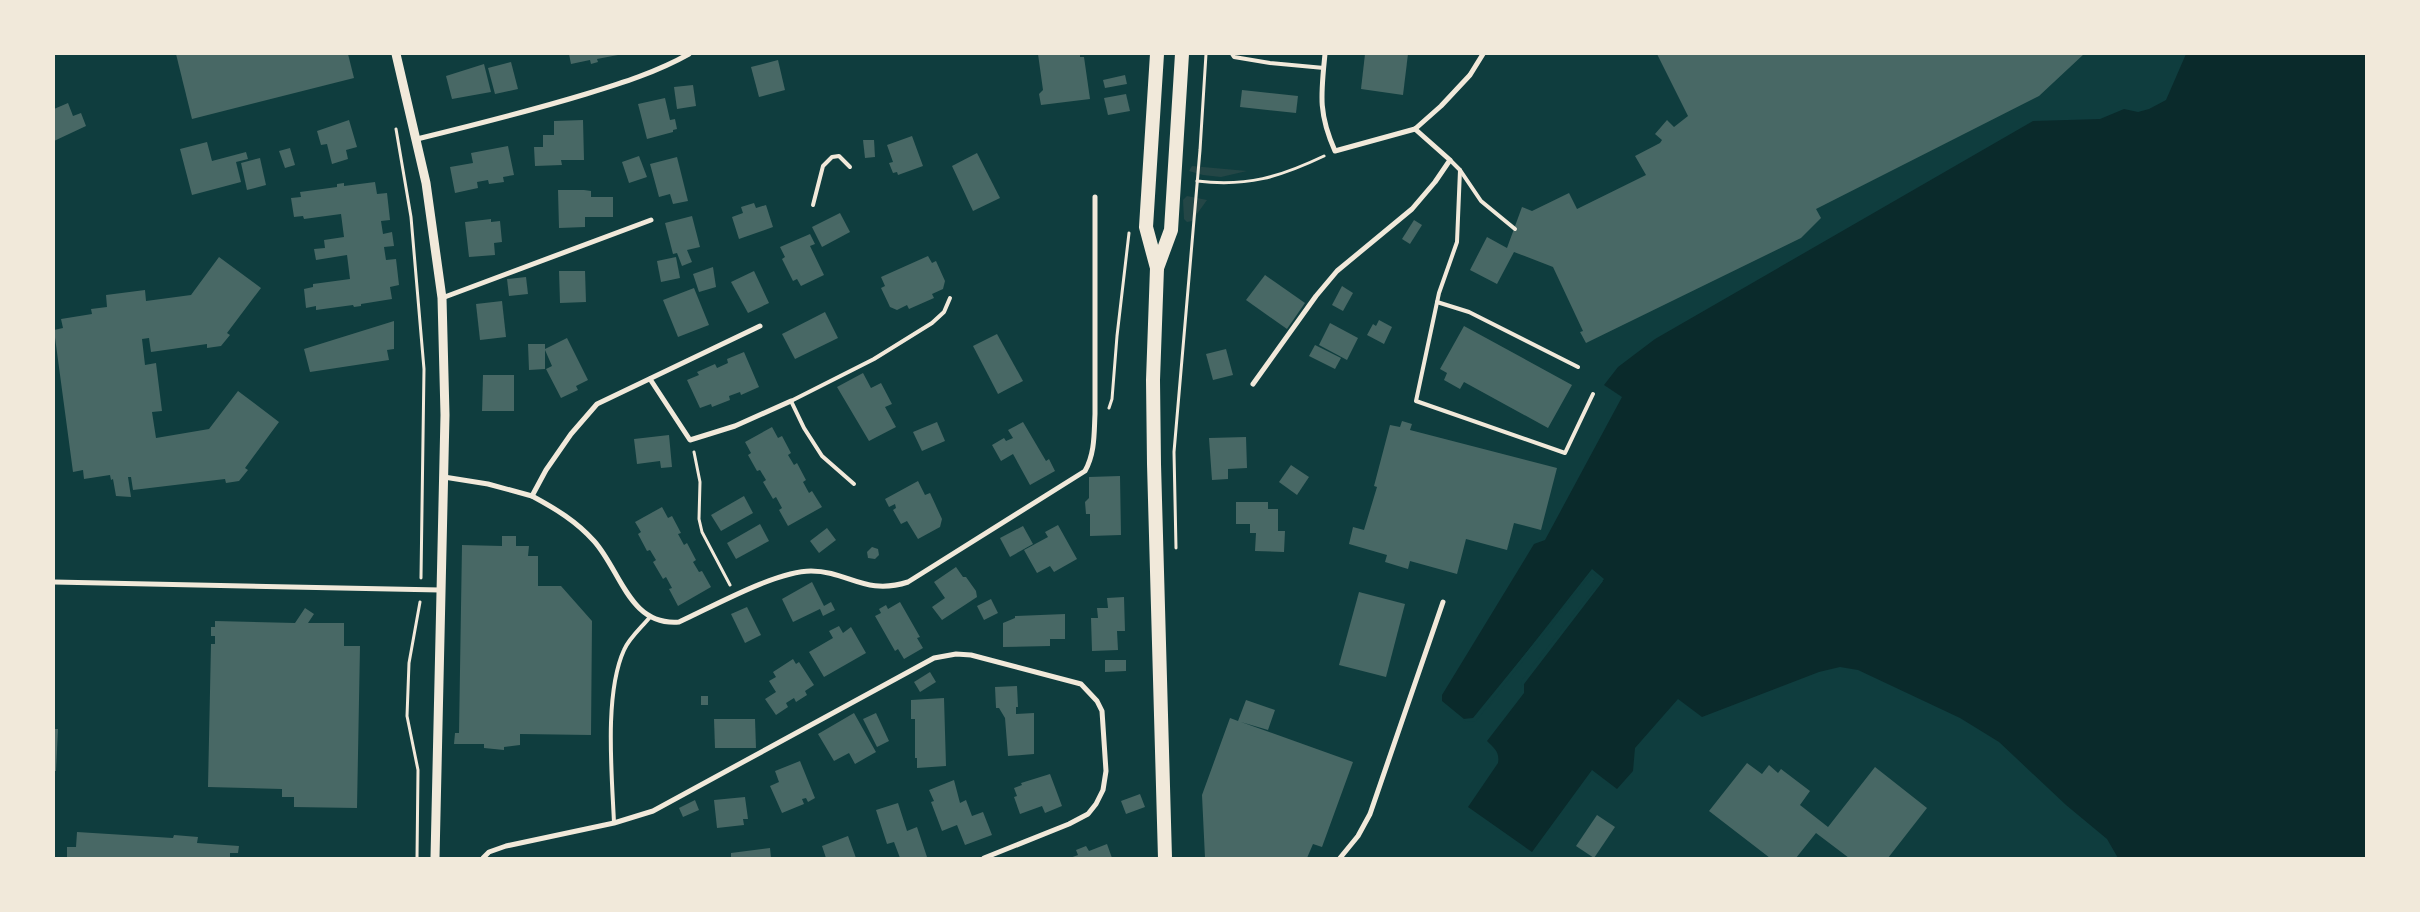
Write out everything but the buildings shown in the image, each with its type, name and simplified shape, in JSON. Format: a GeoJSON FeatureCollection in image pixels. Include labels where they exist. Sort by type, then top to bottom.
{"type":"FeatureCollection","features":[{"type":"Feature","properties":{"kind":"highway"},"geometry":{"type":"LineString","coordinates":[[1157,54],[1146,227],[1157,268],[1154,361],[1154,464],[1165,858]]}},
{"type":"Feature","properties":{"kind":"highway"},"geometry":{"type":"LineString","coordinates":[[1157,268],[1171,230],[1182,54]]}},
{"type":"Feature","properties":{"kind":"street"},"geometry":{"type":"LineString","coordinates":[[396,54],[417,139],[434,234],[442,298],[444,477],[435,858]]}},
{"type":"Feature","properties":{"kind":"street"},"geometry":{"type":"LineString","coordinates":[[417,139],[527,112],[624,82],[670,65],[689,54]]}},
{"type":"Feature","properties":{"kind":"street"},"geometry":{"type":"LineString","coordinates":[[1325,54],[1321,102],[1323,121],[1335,151],[1415,130],[1442,106],[1470,75],[1483,54]]}},
{"type":"Feature","properties":{"kind":"street"},"geometry":{"type":"LineString","coordinates":[[1252,384],[1316,296],[1337,271],[1412,209],[1435,182],[1450,160],[1415,130]]}},
{"type":"Feature","properties":{"kind":"street"},"geometry":{"type":"LineString","coordinates":[[444,477],[488,484],[532,496],[554,507],[580,527],[596,543],[637,607],[650,617],[661,621],[678,622],[736,596],[797,572],[814,571],[878,587],[894,586],[908,582],[1085,471],[1094,450],[1095,197]]}},
{"type":"Feature","properties":{"kind":"street"},"geometry":{"type":"LineString","coordinates":[[442,298],[651,220]]}},
{"type":"Feature","properties":{"kind":"street"},"geometry":{"type":"LineString","coordinates":[[532,496],[561,448],[597,404],[760,326]]}},
{"type":"Feature","properties":{"kind":"street"},"geometry":{"type":"LineString","coordinates":[[650,379],[690,440],[735,426],[791,401]]}},
{"type":"Feature","properties":{"kind":"street"},"geometry":{"type":"LineString","coordinates":[[54,582],[440,590]]}},
{"type":"Feature","properties":{"kind":"street"},"geometry":{"type":"LineString","coordinates":[[1340,858],[1358,836],[1370,814],[1443,602]]}},
{"type":"Feature","properties":{"kind":"street"},"geometry":{"type":"LineString","coordinates":[[483,858],[489,852],[506,846],[614,823],[653,811],[934,658],[956,654],[971,656],[1080,684],[1097,701],[1102,711],[1106,772],[1103,790],[1088,814],[1069,824],[984,858]]}},
{"type":"Feature","properties":{"kind":"lane"},"geometry":{"type":"LineString","coordinates":[[1232,54],[1234,57],[1270,63],[1324,68]]}},
{"type":"Feature","properties":{"kind":"lane"},"geometry":{"type":"LineString","coordinates":[[814,206],[823,166],[832,157],[839,156],[850,168]]}},
{"type":"Feature","properties":{"kind":"lane"},"geometry":{"type":"LineString","coordinates":[[1450,160],[1460,170],[1481,201],[1515,229]]}},
{"type":"Feature","properties":{"kind":"lane"},"geometry":{"type":"LineString","coordinates":[[1460,170],[1457,242],[1437,302],[1416,401],[1565,453],[1593,394]]}},
{"type":"Feature","properties":{"kind":"lane"},"geometry":{"type":"LineString","coordinates":[[854,484],[822,456],[804,428],[791,401],[874,359],[932,323],[944,312],[950,298]]}},
{"type":"Feature","properties":{"kind":"lane"},"geometry":{"type":"LineString","coordinates":[[1437,302],[1468,312],[1578,367]]}},
{"type":"Feature","properties":{"kind":"lane"},"geometry":{"type":"LineString","coordinates":[[614,823],[611,762],[614,680],[624,649],[650,617]]}},
{"type":"Feature","properties":{"kind":"path"},"geometry":{"type":"LineString","coordinates":[[1176,550],[1174,452],[1206,54]]}},
{"type":"Feature","properties":{"kind":"path"},"geometry":{"type":"LineString","coordinates":[[395,120],[411,217],[424,359],[424,530],[419,615],[409,663],[407,716],[418,770],[417,858]]}},
{"type":"Feature","properties":{"kind":"path"},"geometry":{"type":"LineString","coordinates":[[1197,181],[1228,183],[1266,179],[1294,170],[1335,151]]}},
{"type":"Feature","properties":{"kind":"path"},"geometry":{"type":"LineString","coordinates":[[1095,414],[1108,409],[1112,399],[1116,336],[1129,231]]}},
{"type":"Feature","properties":{"kind":"path"},"geometry":{"type":"LineString","coordinates":[[690,440],[700,482],[698,519],[702,532],[736,596]]}},
{"type":"Feature","properties":{"kind":"shaded area"},"geometry":{"type":"Polygon","coordinates":[[[2186,54],[2366,54],[2366,858],[2118,858],[2107,839],[2066,805],[1999,742],[1960,718],[1858,670],[1840,667],[1819,672],[1702,717],[1678,699],[1635,748],[1633,771],[1617,789],[1592,770],[1532,852],[1468,807],[1498,763],[1497,753],[1487,741],[1524,693],[1524,682],[1604,579],[1592,569],[1474,719],[1464,719],[1442,701],[1442,695],[1534,544],[1545,540],[1622,397],[1604,385],[1618,367],[1655,339],[2033,121],[2100,119],[2124,109],[2138,112],[2149,109],[2166,100],[2186,54]]]}},
{"type":"Feature","properties":{"kind":"shaded area"},"geometry":{"type":"Polygon","coordinates":[[[1192,166],[1247,171],[1221,177],[1189,171],[1192,166]]]}},
{"type":"Feature","properties":{"kind":"shaded area"},"geometry":{"type":"Polygon","coordinates":[[[1187,196],[1207,200],[1192,221],[1187,222],[1184,219],[1183,200],[1187,196]]]}},
{"type":"Feature","properties":{"kind":"pier"},"geometry":{"type":"Polygon","coordinates":[[[1592,572],[1603,581],[1521,688],[1522,680],[1601,580],[1592,573],[1476,721],[1466,722],[1463,719],[1473,718],[1592,572]]]}}]}
